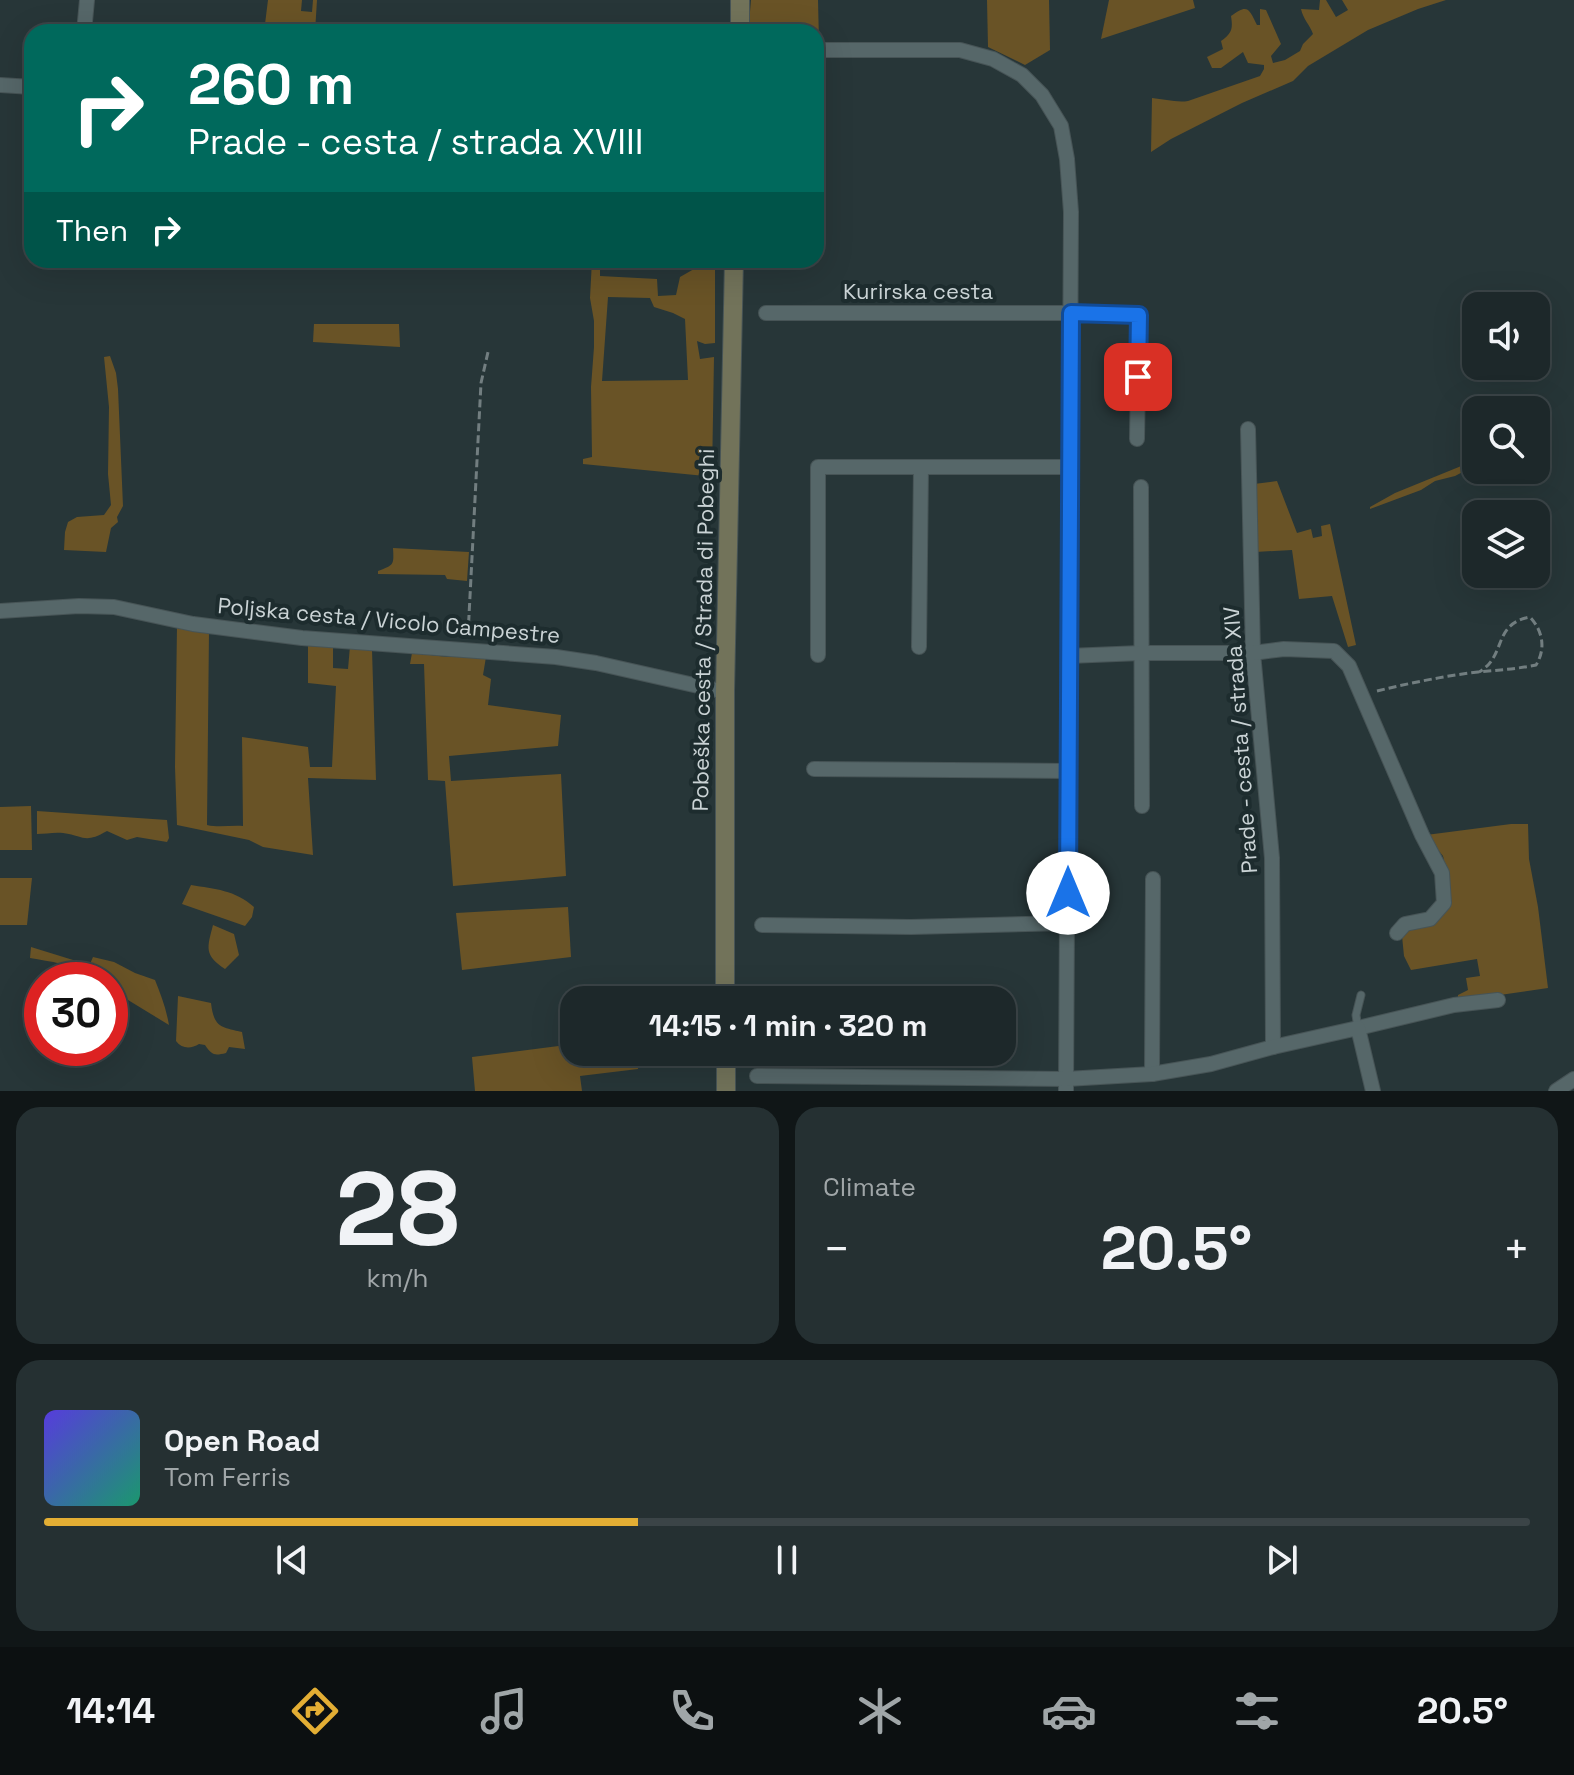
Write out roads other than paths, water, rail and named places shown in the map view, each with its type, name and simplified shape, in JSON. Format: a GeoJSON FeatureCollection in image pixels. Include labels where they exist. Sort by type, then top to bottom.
{"type":"FeatureCollection","features":[{"type":"Feature","properties":{"kind":"street"},"geometry":{"type":"LineString","coordinates":[[85,24],[87,0]]}},
{"type":"Feature","properties":{"kind":"street"},"geometry":{"type":"LineString","coordinates":[[740,0],[740,24]]}},
{"type":"Feature","properties":{"kind":"street"},"geometry":{"type":"LineString","coordinates":[[824,50],[960,50],[993,59],[1022,75],[1042,95],[1061,126],[1071,212],[1066,1085]]}},
{"type":"Feature","properties":{"kind":"street"},"geometry":{"type":"LineString","coordinates":[[0,85],[24,86]]}},
{"type":"Feature","properties":{"kind":"street","name":"Pobeška cesta / Strada di Pobeghi"},"geometry":{"type":"LineString","coordinates":[[725,986],[725,692],[734,268]]}},
{"type":"Feature","properties":{"kind":"street","name":"Kurirska cesta"},"geometry":{"type":"LineString","coordinates":[[766,313],[1139,315],[1137,439]]}},
{"type":"Feature","properties":{"kind":"street","name":"Prade - cesta / strada XIV"},"geometry":{"type":"LineString","coordinates":[[1248,429],[1253,653],[1272,858],[1273,1047]]}},
{"type":"Feature","properties":{"kind":"street"},"geometry":{"type":"LineString","coordinates":[[818,655],[818,467],[1069,467]]}},
{"type":"Feature","properties":{"kind":"street"},"geometry":{"type":"LineString","coordinates":[[919,647],[921,467]]}},
{"type":"Feature","properties":{"kind":"street"},"geometry":{"type":"LineString","coordinates":[[1141,487],[1142,806]]}},
{"type":"Feature","properties":{"kind":"street","name":"Poljska cesta / Vicolo Campestre"},"geometry":{"type":"LineString","coordinates":[[0,611],[114,607],[193,624],[302,638],[556,657],[725,692]]}},
{"type":"Feature","properties":{"kind":"street"},"geometry":{"type":"LineString","coordinates":[[1068,656],[1253,653],[1284,649],[1334,651],[1349,666],[1422,835],[1442,873],[1444,903],[1430,919],[1405,924],[1397,933]]}},
{"type":"Feature","properties":{"kind":"street"},"geometry":{"type":"LineString","coordinates":[[814,769],[1068,771]]}},
{"type":"Feature","properties":{"kind":"street"},"geometry":{"type":"LineString","coordinates":[[1152,1074],[1153,879]]}},
{"type":"Feature","properties":{"kind":"street"},"geometry":{"type":"LineString","coordinates":[[762,925],[911,927],[1067,923]]}},
{"type":"Feature","properties":{"kind":"street"},"geometry":{"type":"LineString","coordinates":[[757,1076],[1066,1085],[1211,1064],[1454,1005],[1498,1000]]}},
{"type":"Feature","properties":{"kind":"street"},"geometry":{"type":"LineString","coordinates":[[1358,1028],[1373,1091]]}},
{"type":"Feature","properties":{"kind":"street"},"geometry":{"type":"LineString","coordinates":[[726,1066],[726,1091]]}},
{"type":"Feature","properties":{"kind":"street"},"geometry":{"type":"LineString","coordinates":[[1556,1091],[1574,1079]]}},
{"type":"Feature","properties":{"kind":"lane"},"geometry":{"type":"LineString","coordinates":[[1358,1028],[1356,1015],[1361,995]]}}]}
